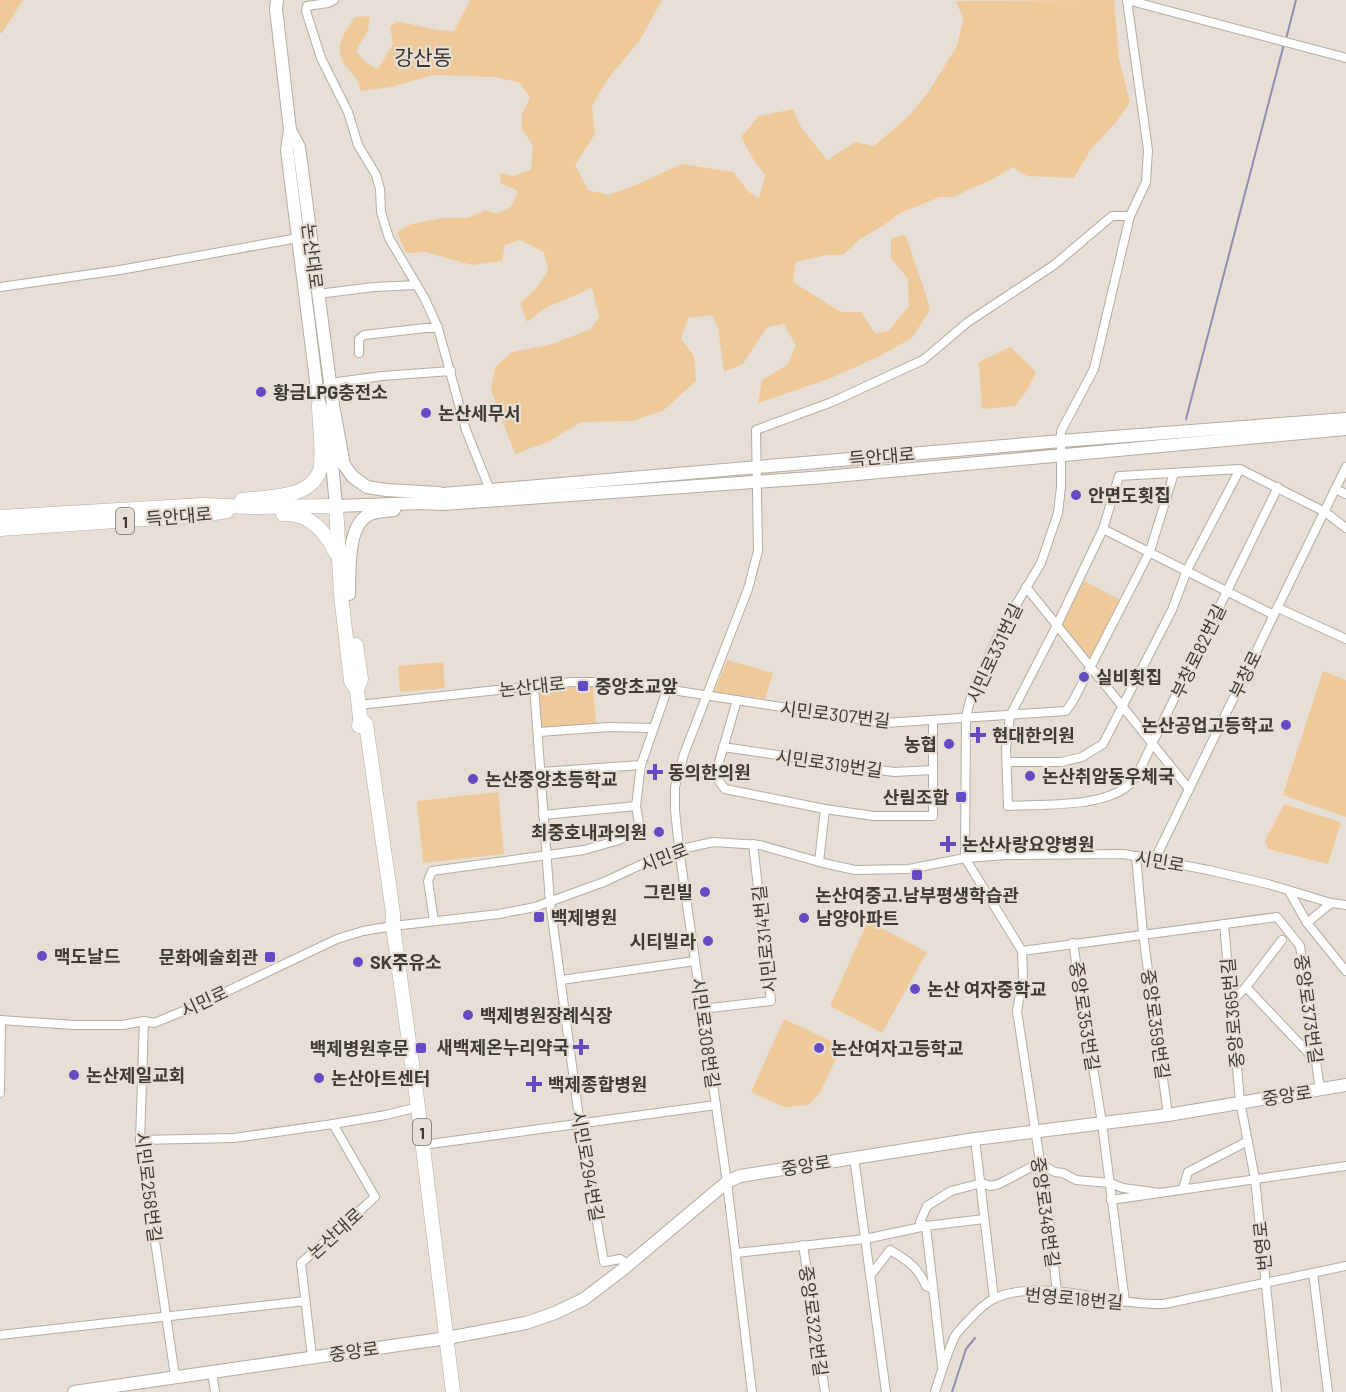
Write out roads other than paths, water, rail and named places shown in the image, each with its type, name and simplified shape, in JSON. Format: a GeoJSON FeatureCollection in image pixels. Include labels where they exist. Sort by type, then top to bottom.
{"type":"FeatureCollection","features":[{"type":"Feature","properties":{"kind":"main road"},"geometry":{"type":"LineString","coordinates":[[203,510],[289,494],[303,490],[312,483],[321,468],[326,405]]}},
{"type":"Feature","properties":{"kind":"main road","name":"득안대로"},"geometry":{"type":"LineString","coordinates":[[0,517],[249,507],[336,506]]}},
{"type":"Feature","properties":{"kind":"main road","name":"논산대로"},"geometry":{"type":"LineString","coordinates":[[336,506],[338,559],[351,681],[357,690],[360,712],[366,724],[393,913],[453,1392]]}},
{"type":"Feature","properties":{"kind":"main road","name":"득안대로"},"geometry":{"type":"LineString","coordinates":[[0,530],[203,510]]}},
{"type":"Feature","properties":{"kind":"main road","name":"1"},"geometry":{"type":"LineString","coordinates":[[203,510],[291,513],[305,518],[316,524],[329,539],[338,559]]}},
{"type":"Feature","properties":{"kind":"main road","name":"논산대로"},"geometry":{"type":"LineString","coordinates":[[338,532],[342,542],[361,680],[357,690]]}},
{"type":"Feature","properties":{"kind":"street"},"geometry":{"type":"LineString","coordinates":[[334,0],[307,6],[306,11],[321,58],[348,112],[358,145],[376,175],[380,189],[381,212],[389,238],[425,299],[438,328],[466,430],[490,490]]}},
{"type":"Feature","properties":{"kind":"street"},"geometry":{"type":"LineString","coordinates":[[1127,0],[1346,58]]}},
{"type":"Feature","properties":{"kind":"street","name":"시민로331번길"},"geometry":{"type":"LineString","coordinates":[[965,858],[966,717],[972,692],[1001,630],[1041,563],[1058,513],[1061,487],[1059,456],[1061,431],[1094,369],[1130,216],[1146,182],[1148,150],[1127,0]]}},
{"type":"Feature","properties":{"kind":"street","name":"논산대로"},"geometry":{"type":"LineString","coordinates":[[275,3],[290,130],[287,150],[298,238],[326,405],[336,506]]}},
{"type":"Feature","properties":{"kind":"street","name":"논산대로"},"geometry":{"type":"LineString","coordinates":[[290,130],[299,147],[330,383],[326,405]]}},
{"type":"Feature","properties":{"kind":"street"},"geometry":{"type":"LineString","coordinates":[[679,849],[675,788],[684,754],[748,589],[758,551],[756,430],[832,402],[923,360],[968,322],[1054,265],[1112,216],[1130,216]]}},
{"type":"Feature","properties":{"kind":"street"},"geometry":{"type":"LineString","coordinates":[[0,287],[120,270],[298,238]]}},
{"type":"Feature","properties":{"kind":"street"},"geometry":{"type":"LineString","coordinates":[[318,294],[363,288],[417,285]]}},
{"type":"Feature","properties":{"kind":"street"},"geometry":{"type":"LineString","coordinates":[[359,353],[359,339],[364,335],[438,328]]}},
{"type":"Feature","properties":{"kind":"street"},"geometry":{"type":"LineString","coordinates":[[330,383],[382,376],[451,371]]}},
{"type":"Feature","properties":{"kind":"street"},"geometry":{"type":"LineString","coordinates":[[326,405],[344,465],[353,477],[367,487],[443,499]]}},
{"type":"Feature","properties":{"kind":"street","name":"득안대로"},"geometry":{"type":"LineString","coordinates":[[336,506],[421,503],[490,490],[1346,419]]}},
{"type":"Feature","properties":{"kind":"street","name":"득안대로"},"geometry":{"type":"LineString","coordinates":[[443,499],[756,482],[1346,429]]}},
{"type":"Feature","properties":{"kind":"street","name":"부창로"},"geometry":{"type":"LineString","coordinates":[[1155,859],[1346,467]]}},
{"type":"Feature","properties":{"kind":"street"},"geometry":{"type":"LineString","coordinates":[[1240,469],[1187,570],[1172,610],[1103,744],[1082,757],[1061,762],[1008,762],[1006,749],[1010,716],[1103,529],[1119,476],[1240,469],[1325,512],[1346,528]]}},
{"type":"Feature","properties":{"kind":"street"},"geometry":{"type":"LineString","coordinates":[[1091,668],[1150,551],[1174,473]]}},
{"type":"Feature","properties":{"kind":"street"},"geometry":{"type":"LineString","coordinates":[[1227,591],[1278,487]]}},
{"type":"Feature","properties":{"kind":"street"},"geometry":{"type":"LineString","coordinates":[[1335,489],[1346,494]]}},
{"type":"Feature","properties":{"kind":"street"},"geometry":{"type":"LineString","coordinates":[[350,594],[353,539],[363,520],[370,514],[443,499]]}},
{"type":"Feature","properties":{"kind":"street","name":"부창로82번길"},"geometry":{"type":"LineString","coordinates":[[1103,529],[1227,591],[1346,639]]}},
{"type":"Feature","properties":{"kind":"street"},"geometry":{"type":"LineString","coordinates":[[1026,587],[1189,789]]}},
{"type":"Feature","properties":{"kind":"street","name":"부창로82번길"},"geometry":{"type":"LineString","coordinates":[[1008,762],[1008,806],[1099,800],[1114,795],[1131,784],[1227,591]]}},
{"type":"Feature","properties":{"kind":"street","name":"시민로307번길"},"geometry":{"type":"LineString","coordinates":[[705,696],[885,723],[1010,716],[1066,711],[1091,668]]}},
{"type":"Feature","properties":{"kind":"street","name":"논산대로"},"geometry":{"type":"LineString","coordinates":[[360,712],[534,686],[603,682],[620,682],[705,696]]}},
{"type":"Feature","properties":{"kind":"street","name":"시민로294번길"},"geometry":{"type":"LineString","coordinates":[[534,686],[550,902],[580,1125],[604,1262],[620,1259],[628,1265]]}},
{"type":"Feature","properties":{"kind":"street"},"geometry":{"type":"LineString","coordinates":[[434,921],[428,882],[432,871],[584,850],[619,840],[640,828],[636,806],[641,765],[667,690]]}},
{"type":"Feature","properties":{"kind":"street"},"geometry":{"type":"LineString","coordinates":[[737,700],[715,776],[725,789],[825,809],[874,816],[933,816],[933,720]]}},
{"type":"Feature","properties":{"kind":"street"},"geometry":{"type":"LineString","coordinates":[[539,732],[608,727],[653,728]]}},
{"type":"Feature","properties":{"kind":"street","name":"시민로319번길"},"geometry":{"type":"LineString","coordinates":[[723,747],[894,772],[933,770]]}},
{"type":"Feature","properties":{"kind":"street"},"geometry":{"type":"LineString","coordinates":[[541,772],[641,765]]}},
{"type":"Feature","properties":{"kind":"street"},"geometry":{"type":"LineString","coordinates":[[543,814],[636,806]]}},
{"type":"Feature","properties":{"kind":"street"},"geometry":{"type":"LineString","coordinates":[[819,862],[825,809]]}},
{"type":"Feature","properties":{"kind":"street","name":"시민로"},"geometry":{"type":"LineString","coordinates":[[1,1020],[74,1025],[123,1025],[144,1021],[154,1023],[337,939],[363,931],[499,914],[550,902],[604,882],[679,849],[712,842],[753,844],[855,870],[909,869],[965,858],[1007,855],[1136,856],[1268,884],[1331,903],[1346,905]]}},
{"type":"Feature","properties":{"kind":"street","name":"시민로314번길"},"geometry":{"type":"LineString","coordinates":[[702,1009],[771,1001],[753,844]]}},
{"type":"Feature","properties":{"kind":"street","name":"시민로308번길"},"geometry":{"type":"LineString","coordinates":[[679,849],[727,1182]]}},
{"type":"Feature","properties":{"kind":"street","name":"중앙로359번길"},"geometry":{"type":"LineString","coordinates":[[1136,856],[1143,934],[1168,1115]]}},
{"type":"Feature","properties":{"kind":"street"},"geometry":{"type":"LineString","coordinates":[[965,858],[1022,951],[1073,943]]}},
{"type":"Feature","properties":{"kind":"street"},"geometry":{"type":"LineString","coordinates":[[1288,891],[1307,923],[1346,970]]}},
{"type":"Feature","properties":{"kind":"street"},"geometry":{"type":"LineString","coordinates":[[1307,923],[1331,903]]}},
{"type":"Feature","properties":{"kind":"street","name":"중앙로373번길"},"geometry":{"type":"LineString","coordinates":[[1224,924],[1277,917],[1300,946],[1320,1090]]}},
{"type":"Feature","properties":{"kind":"street"},"geometry":{"type":"LineString","coordinates":[[1143,934],[1224,924]]}},
{"type":"Feature","properties":{"kind":"street","name":"중앙로365번길"},"geometry":{"type":"LineString","coordinates":[[1224,924],[1240,1101]]}},
{"type":"Feature","properties":{"kind":"street","name":"중앙로353번길"},"geometry":{"type":"LineString","coordinates":[[1125,1302],[1102,1123],[1073,943],[1143,934]]}},
{"type":"Feature","properties":{"kind":"street"},"geometry":{"type":"LineString","coordinates":[[1231,1002],[1246,987],[1282,940]]}},
{"type":"Feature","properties":{"kind":"street","name":"중앙로348번길"},"geometry":{"type":"LineString","coordinates":[[1022,951],[1023,977],[1017,1011],[1050,1227],[1057,1293]]}},
{"type":"Feature","properties":{"kind":"street","name":"시민로308번길"},"geometry":{"type":"LineString","coordinates":[[561,980],[695,961]]}},
{"type":"Feature","properties":{"kind":"street"},"geometry":{"type":"LineString","coordinates":[[1246,987],[1316,1061]]}},
{"type":"Feature","properties":{"kind":"street"},"geometry":{"type":"LineString","coordinates":[[0,1093],[1,1020]]}},
{"type":"Feature","properties":{"kind":"street","name":"시민로258번길"},"geometry":{"type":"LineString","coordinates":[[144,1021],[140,1140],[175,1376]]}},
{"type":"Feature","properties":{"kind":"street","name":"중앙로"},"geometry":{"type":"LineString","coordinates":[[74,1392],[447,1338],[526,1323],[555,1313],[584,1299],[727,1182],[740,1176],[975,1139],[1168,1115],[1240,1101],[1346,1085]]}},
{"type":"Feature","properties":{"kind":"street","name":"번영로"},"geometry":{"type":"LineString","coordinates":[[1240,1101],[1255,1179],[1277,1392]]}},
{"type":"Feature","properties":{"kind":"street","name":"시민로308번길"},"geometry":{"type":"LineString","coordinates":[[580,1125],[716,1105]]}},
{"type":"Feature","properties":{"kind":"street"},"geometry":{"type":"LineString","coordinates":[[140,1140],[234,1138],[387,1115],[418,1107]]}},
{"type":"Feature","properties":{"kind":"street","name":"논산대로"},"geometry":{"type":"LineString","coordinates":[[301,1263],[375,1197],[333,1124]]}},
{"type":"Feature","properties":{"kind":"street"},"geometry":{"type":"LineString","coordinates":[[423,1145],[580,1125]]}},
{"type":"Feature","properties":{"kind":"street"},"geometry":{"type":"LineString","coordinates":[[975,1139],[994,1299]]}},
{"type":"Feature","properties":{"kind":"street"},"geometry":{"type":"LineString","coordinates":[[1183,1189],[1188,1172],[1248,1141]]}},
{"type":"Feature","properties":{"kind":"street"},"geometry":{"type":"LineString","coordinates":[[854,1157],[886,1392]]}},
{"type":"Feature","properties":{"kind":"street"},"geometry":{"type":"LineString","coordinates":[[927,1226],[920,1222],[927,1206],[951,1191],[982,1183],[990,1186],[999,1184],[1039,1162],[1054,1172],[1063,1173],[1076,1180],[1110,1183],[1123,1188],[1160,1193]]}},
{"type":"Feature","properties":{"kind":"street"},"geometry":{"type":"LineString","coordinates":[[1111,1200],[1346,1166]]}},
{"type":"Feature","properties":{"kind":"street"},"geometry":{"type":"LineString","coordinates":[[727,1182],[752,1392]]}},
{"type":"Feature","properties":{"kind":"street"},"geometry":{"type":"LineString","coordinates":[[803,1245],[865,1239],[927,1226],[984,1219]]}},
{"type":"Feature","properties":{"kind":"street"},"geometry":{"type":"LineString","coordinates":[[927,1226],[942,1369]]}},
{"type":"Feature","properties":{"kind":"street","name":"중앙로322번길"},"geometry":{"type":"LineString","coordinates":[[736,1253],[803,1245],[825,1392]]}},
{"type":"Feature","properties":{"kind":"street"},"geometry":{"type":"LineString","coordinates":[[870,1276],[890,1250],[910,1262],[921,1273],[926,1286],[933,1289]]}},
{"type":"Feature","properties":{"kind":"street","name":"중앙로"},"geometry":{"type":"LineString","coordinates":[[301,1263],[312,1357]]}},
{"type":"Feature","properties":{"kind":"street","name":"번영로18번길"},"geometry":{"type":"LineString","coordinates":[[935,1392],[956,1334],[975,1313],[994,1299],[1016,1293],[1057,1293],[1142,1305],[1164,1304],[1346,1266]]}},
{"type":"Feature","properties":{"kind":"street"},"geometry":{"type":"LineString","coordinates":[[1313,1273],[1328,1392]]}},
{"type":"Feature","properties":{"kind":"street"},"geometry":{"type":"LineString","coordinates":[[0,1335],[305,1301]]}},
{"type":"Feature","properties":{"kind":"street"},"geometry":{"type":"LineString","coordinates":[[212,1371],[215,1392]]}},
{"type":"Feature","properties":{"kind":"waterway"},"geometry":{"type":"LineString","coordinates":[[1286,39],[1296,0]]}},
{"type":"Feature","properties":{"kind":"waterway"},"geometry":{"type":"LineString","coordinates":[[1186,419],[1284,44]]}},
{"type":"Feature","properties":{"kind":"waterway"},"geometry":{"type":"LineString","coordinates":[[952,1392],[966,1349],[975,1338]]}},
{"type":"Feature","properties":{"kind":"place","name":"황금LPG충전소"},"geometry":{"type":"Point","coordinates":[261,392]}},
{"type":"Feature","properties":{"kind":"place","name":"논산세무서"},"geometry":{"type":"Point","coordinates":[426,413]}},
{"type":"Feature","properties":{"kind":"place","name":"안면도횟집"},"geometry":{"type":"Point","coordinates":[1076,495]}},
{"type":"Feature","properties":{"kind":"place","name":"실비횟집"},"geometry":{"type":"Point","coordinates":[1084,677]}},
{"type":"Feature","properties":{"kind":"place","name":"중앙초교앞"},"geometry":{"type":"Point","coordinates":[583,686]}},
{"type":"Feature","properties":{"kind":"place","name":"논산공업고등학교"},"geometry":{"type":"Point","coordinates":[1286,725]}},
{"type":"Feature","properties":{"kind":"place","name":"현대한의원"},"geometry":{"type":"Point","coordinates":[978,735]}},
{"type":"Feature","properties":{"kind":"place","name":"농협"},"geometry":{"type":"Point","coordinates":[949,744]}},
{"type":"Feature","properties":{"kind":"place","name":"동의한의원"},"geometry":{"type":"Point","coordinates":[655,772]}},
{"type":"Feature","properties":{"kind":"place","name":"논산취암동우체국"},"geometry":{"type":"Point","coordinates":[1030,776]}},
{"type":"Feature","properties":{"kind":"place","name":"논산중앙초등학교"},"geometry":{"type":"Point","coordinates":[473,779]}},
{"type":"Feature","properties":{"kind":"place","name":"산림조합"},"geometry":{"type":"Point","coordinates":[961,797]}},
{"type":"Feature","properties":{"kind":"place","name":"최중호내과의원"},"geometry":{"type":"Point","coordinates":[659,832]}},
{"type":"Feature","properties":{"kind":"place","name":"논산사랑요양병원"},"geometry":{"type":"Point","coordinates":[948,844]}},
{"type":"Feature","properties":{"kind":"place","name":"논산여중고.남부평생학습관"},"geometry":{"type":"Point","coordinates":[917,875]}},
{"type":"Feature","properties":{"kind":"place","name":"그린빌"},"geometry":{"type":"Point","coordinates":[705,892]}},
{"type":"Feature","properties":{"kind":"place","name":"백제병원"},"geometry":{"type":"Point","coordinates":[539,917]}},
{"type":"Feature","properties":{"kind":"place","name":"남양아파트"},"geometry":{"type":"Point","coordinates":[804,918]}},
{"type":"Feature","properties":{"kind":"place","name":"시티빌라"},"geometry":{"type":"Point","coordinates":[708,941]}},
{"type":"Feature","properties":{"kind":"place","name":"맥도날드"},"geometry":{"type":"Point","coordinates":[42,956]}},
{"type":"Feature","properties":{"kind":"place","name":"문화예술회관"},"geometry":{"type":"Point","coordinates":[270,957]}},
{"type":"Feature","properties":{"kind":"place","name":"SK주유소"},"geometry":{"type":"Point","coordinates":[358,962]}},
{"type":"Feature","properties":{"kind":"place","name":"논산 여자중학교"},"geometry":{"type":"Point","coordinates":[915,989]}},
{"type":"Feature","properties":{"kind":"place","name":"백제병원장례식장"},"geometry":{"type":"Point","coordinates":[468,1015]}},
{"type":"Feature","properties":{"kind":"place","name":"새백제온누리약국"},"geometry":{"type":"Point","coordinates":[581,1047]}},
{"type":"Feature","properties":{"kind":"place","name":"백제병원후문"},"geometry":{"type":"Point","coordinates":[421,1048]}},
{"type":"Feature","properties":{"kind":"place","name":"논산여자고등학교"},"geometry":{"type":"Point","coordinates":[819,1048]}},
{"type":"Feature","properties":{"kind":"place","name":"논산제일교회"},"geometry":{"type":"Point","coordinates":[74,1075]}},
{"type":"Feature","properties":{"kind":"place","name":"논산아트센터"},"geometry":{"type":"Point","coordinates":[319,1078]}},
{"type":"Feature","properties":{"kind":"place","name":"백제종합병원"},"geometry":{"type":"Point","coordinates":[534,1084]}},
{"type":"Feature","properties":{"kind":"district","name":"강산동"},"geometry":{"type":"Point","coordinates":[423,56]}}]}
